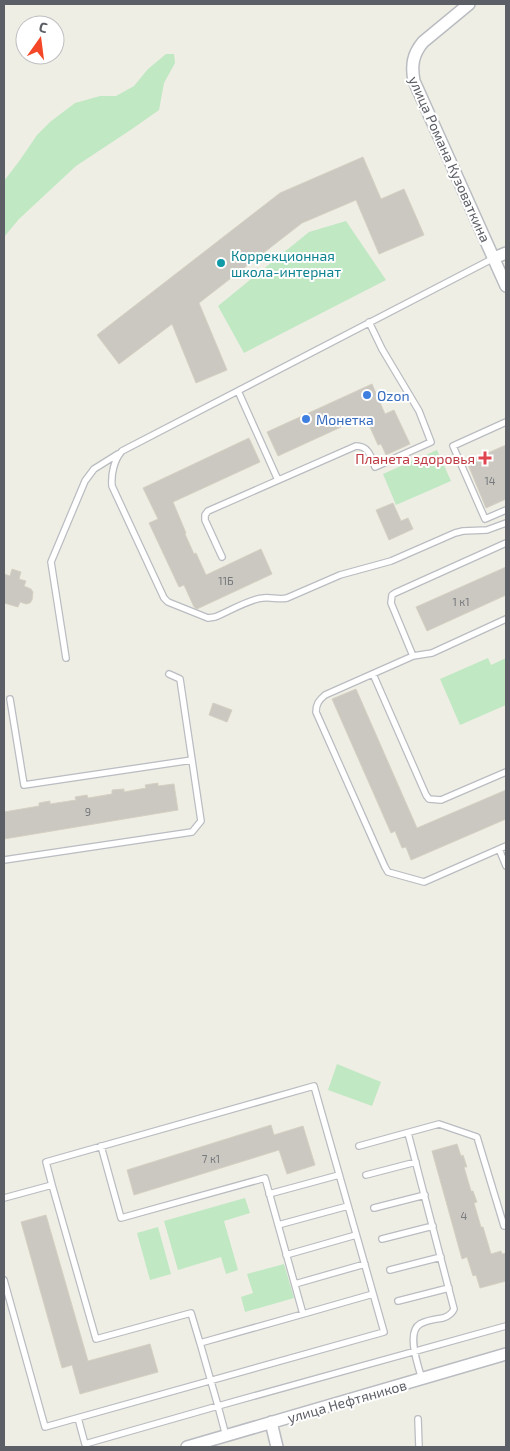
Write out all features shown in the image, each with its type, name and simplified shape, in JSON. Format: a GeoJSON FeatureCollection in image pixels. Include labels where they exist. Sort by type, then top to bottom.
{"type":"FeatureCollection","features":[{"type":"Feature","properties":{"kind":"street","name":"улица Романа Кузоваткина"},"geometry":{"type":"LineString","coordinates":[[469,4],[423,42],[413,58],[412,70],[414,81],[506,286]]}},
{"type":"Feature","properties":{"kind":"street"},"geometry":{"type":"LineString","coordinates":[[494,258],[506,253]]}},
{"type":"Feature","properties":{"kind":"street","name":"улица Нефтяников"},"geometry":{"type":"LineString","coordinates":[[187,1447],[506,1354]]}},
{"type":"Feature","properties":{"kind":"street"},"geometry":{"type":"LineString","coordinates":[[271,1422],[277,1447]]}},
{"type":"Feature","properties":{"kind":"lane"},"geometry":{"type":"LineString","coordinates":[[66,658],[51,562],[85,481],[94,469],[122,451],[494,258]]}},
{"type":"Feature","properties":{"kind":"lane"},"geometry":{"type":"LineString","coordinates":[[222,557],[205,520],[205,515],[208,511],[356,446],[362,446],[367,449],[375,467],[431,442],[418,411],[382,349],[369,322]]}},
{"type":"Feature","properties":{"kind":"lane"},"geometry":{"type":"LineString","coordinates":[[238,390],[278,480]]}},
{"type":"Feature","properties":{"kind":"lane"},"geometry":{"type":"LineString","coordinates":[[506,422],[452,446],[485,520],[506,510]]}},
{"type":"Feature","properties":{"kind":"lane"},"geometry":{"type":"LineString","coordinates":[[122,451],[117,456],[112,486],[164,598],[168,602],[208,618],[215,617],[257,599],[280,600],[287,598],[340,574],[391,561],[455,533],[487,530],[506,523]]}},
{"type":"Feature","properties":{"kind":"lane"},"geometry":{"type":"LineString","coordinates":[[413,656],[391,603],[392,595],[506,543]]}},
{"type":"Feature","properties":{"kind":"lane"},"geometry":{"type":"LineString","coordinates":[[506,619],[432,653],[413,656],[373,674],[325,696],[319,700],[316,706],[316,712],[386,870],[424,882],[506,846]]}},
{"type":"Feature","properties":{"kind":"lane"},"geometry":{"type":"LineString","coordinates":[[4,860],[192,832],[201,821],[180,679],[169,674]]}},
{"type":"Feature","properties":{"kind":"lane"},"geometry":{"type":"LineString","coordinates":[[373,674],[426,795],[430,799],[442,800],[506,772]]}},
{"type":"Feature","properties":{"kind":"lane"},"geometry":{"type":"LineString","coordinates":[[10,699],[24,785],[192,760]]}},
{"type":"Feature","properties":{"kind":"lane"},"geometry":{"type":"LineString","coordinates":[[499,849],[506,866]]}},
{"type":"Feature","properties":{"kind":"lane"},"geometry":{"type":"LineString","coordinates":[[4,1280],[45,1427],[78,1418],[210,1381],[384,1332],[314,1086],[46,1162],[96,1340],[191,1313],[210,1381],[218,1406],[226,1436]]}},
{"type":"Feature","properties":{"kind":"lane"},"geometry":{"type":"LineString","coordinates":[[359,1146],[439,1124],[477,1137],[504,1226],[506,1225]]}},
{"type":"Feature","properties":{"kind":"lane"},"geometry":{"type":"LineString","coordinates":[[408,1133],[454,1309],[448,1316],[420,1324],[416,1328],[414,1351],[422,1379]]}},
{"type":"Feature","properties":{"kind":"lane"},"geometry":{"type":"LineString","coordinates":[[101,1146],[121,1218],[265,1178],[303,1314]]}},
{"type":"Feature","properties":{"kind":"lane"},"geometry":{"type":"LineString","coordinates":[[366,1175],[416,1162]]}},
{"type":"Feature","properties":{"kind":"lane"},"geometry":{"type":"LineString","coordinates":[[269,1194],[339,1175]]}},
{"type":"Feature","properties":{"kind":"lane"},"geometry":{"type":"LineString","coordinates":[[4,1198],[52,1185]]}},
{"type":"Feature","properties":{"kind":"lane"},"geometry":{"type":"LineString","coordinates":[[374,1208],[425,1195]]}},
{"type":"Feature","properties":{"kind":"lane"},"geometry":{"type":"LineString","coordinates":[[278,1225],[348,1206]]}},
{"type":"Feature","properties":{"kind":"lane"},"geometry":{"type":"LineString","coordinates":[[382,1239],[433,1226]]}},
{"type":"Feature","properties":{"kind":"lane"},"geometry":{"type":"LineString","coordinates":[[286,1255],[356,1235]]}},
{"type":"Feature","properties":{"kind":"lane"},"geometry":{"type":"LineString","coordinates":[[390,1270],[441,1257]]}},
{"type":"Feature","properties":{"kind":"lane"},"geometry":{"type":"LineString","coordinates":[[295,1284],[365,1264]]}},
{"type":"Feature","properties":{"kind":"lane"},"geometry":{"type":"LineString","coordinates":[[398,1301],[449,1288]]}},
{"type":"Feature","properties":{"kind":"lane"},"geometry":{"type":"LineString","coordinates":[[200,1343],[373,1294]]}},
{"type":"Feature","properties":{"kind":"lane"},"geometry":{"type":"LineString","coordinates":[[78,1418],[85,1444],[506,1326]]}},
{"type":"Feature","properties":{"kind":"lane"},"geometry":{"type":"LineString","coordinates":[[418,1418],[419,1447]]}},
{"type":"Feature","properties":{"kind":"green space"},"geometry":{"type":"Polygon","coordinates":[[[166,54],[174,54],[175,63],[164,83],[159,110],[76,166],[19,219],[4,237],[4,181],[37,135],[50,122],[75,103],[100,96],[116,96],[134,86],[148,69],[166,54]]]}},
{"type":"Feature","properties":{"kind":"green space"},"geometry":{"type":"Polygon","coordinates":[[[346,221],[386,280],[244,353],[218,306],[309,232],[346,221]]]}},
{"type":"Feature","properties":{"kind":"green space"},"geometry":{"type":"Polygon","coordinates":[[[437,450],[451,481],[396,505],[383,474],[437,450]]]}},
{"type":"Feature","properties":{"kind":"green space"},"geometry":{"type":"Polygon","coordinates":[[[488,658],[491,665],[506,658],[506,705],[460,725],[440,679],[488,658]]]}},
{"type":"Feature","properties":{"kind":"green space"},"geometry":{"type":"Polygon","coordinates":[[[337,1064],[381,1082],[372,1106],[328,1090],[337,1064]]]}},
{"type":"Feature","properties":{"kind":"green space"},"geometry":{"type":"Polygon","coordinates":[[[245,1198],[250,1213],[224,1221],[238,1270],[226,1274],[221,1257],[178,1270],[164,1221],[245,1198]]]}},
{"type":"Feature","properties":{"kind":"green space"},"geometry":{"type":"Polygon","coordinates":[[[158,1227],[171,1274],[150,1280],[137,1233],[158,1227]]]}},
{"type":"Feature","properties":{"kind":"green space"},"geometry":{"type":"Polygon","coordinates":[[[284,1264],[294,1298],[245,1312],[241,1297],[253,1293],[247,1274],[284,1264]]]}},
{"type":"Feature","properties":{"kind":"building","name":"Коррекционная школа-интернат"},"geometry":{"type":"Polygon","coordinates":[[[363,157],[381,199],[404,189],[424,235],[379,254],[356,200],[302,223],[199,303],[227,370],[196,383],[172,324],[119,364],[97,335],[280,193],[363,157]]]}},
{"type":"Feature","properties":{"kind":"building"},"geometry":{"type":"Polygon","coordinates":[[[372,384],[385,414],[394,410],[410,444],[386,455],[381,444],[378,445],[365,416],[278,456],[267,432],[372,384]]]}},
{"type":"Feature","properties":{"kind":"building"},"geometry":{"type":"Polygon","coordinates":[[[249,438],[260,462],[173,502],[194,554],[196,553],[206,575],[261,549],[272,574],[197,609],[194,607],[184,585],[179,587],[149,523],[158,519],[143,488],[249,438]]]}},
{"type":"Feature","properties":{"kind":"building"},"geometry":{"type":"Polygon","coordinates":[[[506,445],[506,499],[486,508],[467,462],[506,445]]]}},
{"type":"Feature","properties":{"kind":"building"},"geometry":{"type":"Polygon","coordinates":[[[393,503],[401,521],[408,518],[413,529],[389,540],[376,510],[393,503]]]}},
{"type":"Feature","properties":{"kind":"building"},"geometry":{"type":"Polygon","coordinates":[[[506,567],[506,595],[427,631],[416,607],[506,567]]]}},
{"type":"Feature","properties":{"kind":"building"},"geometry":{"type":"Polygon","coordinates":[[[12,569],[21,572],[19,579],[26,581],[24,586],[33,592],[30,603],[20,602],[18,607],[4,603],[4,574],[10,576],[12,569]]]}},
{"type":"Feature","properties":{"kind":"building"},"geometry":{"type":"Polygon","coordinates":[[[356,689],[417,828],[506,790],[506,819],[411,860],[406,847],[402,848],[395,831],[391,833],[332,699],[356,689]]]}},
{"type":"Feature","properties":{"kind":"building"},"geometry":{"type":"Polygon","coordinates":[[[213,703],[232,710],[227,722],[209,715],[213,703]]]}},
{"type":"Feature","properties":{"kind":"building"},"geometry":{"type":"Polygon","coordinates":[[[158,783],[158,786],[174,784],[178,810],[4,839],[4,812],[39,806],[39,803],[50,801],[50,804],[76,800],[75,797],[87,795],[88,798],[112,794],[112,790],[124,789],[124,792],[146,788],[145,785],[158,783]]]}},
{"type":"Feature","properties":{"kind":"building"},"geometry":{"type":"Polygon","coordinates":[[[271,1125],[274,1135],[303,1126],[315,1165],[287,1174],[279,1150],[134,1195],[127,1170],[271,1125]]]}},
{"type":"Feature","properties":{"kind":"building"},"geometry":{"type":"Polygon","coordinates":[[[457,1144],[467,1167],[464,1167],[471,1191],[473,1191],[477,1202],[474,1203],[491,1254],[501,1251],[502,1254],[506,1253],[506,1281],[480,1288],[476,1275],[473,1276],[467,1257],[462,1259],[432,1151],[457,1144]]]}},
{"type":"Feature","properties":{"kind":"building"},"geometry":{"type":"Polygon","coordinates":[[[46,1215],[88,1361],[150,1344],[158,1372],[80,1394],[72,1365],[62,1368],[21,1222],[46,1215]]]}},
{"type":"Feature","properties":{"kind":"place","name":"Коррекционная школа-интернат"},"geometry":{"type":"Point","coordinates":[221,263]}},
{"type":"Feature","properties":{"kind":"place","name":"Ozon"},"geometry":{"type":"Point","coordinates":[367,395]}},
{"type":"Feature","properties":{"kind":"place","name":"Монетка"},"geometry":{"type":"Point","coordinates":[306,419]}},
{"type":"Feature","properties":{"kind":"place","name":"Планета здоровья"},"geometry":{"type":"Point","coordinates":[485,458]}}]}
